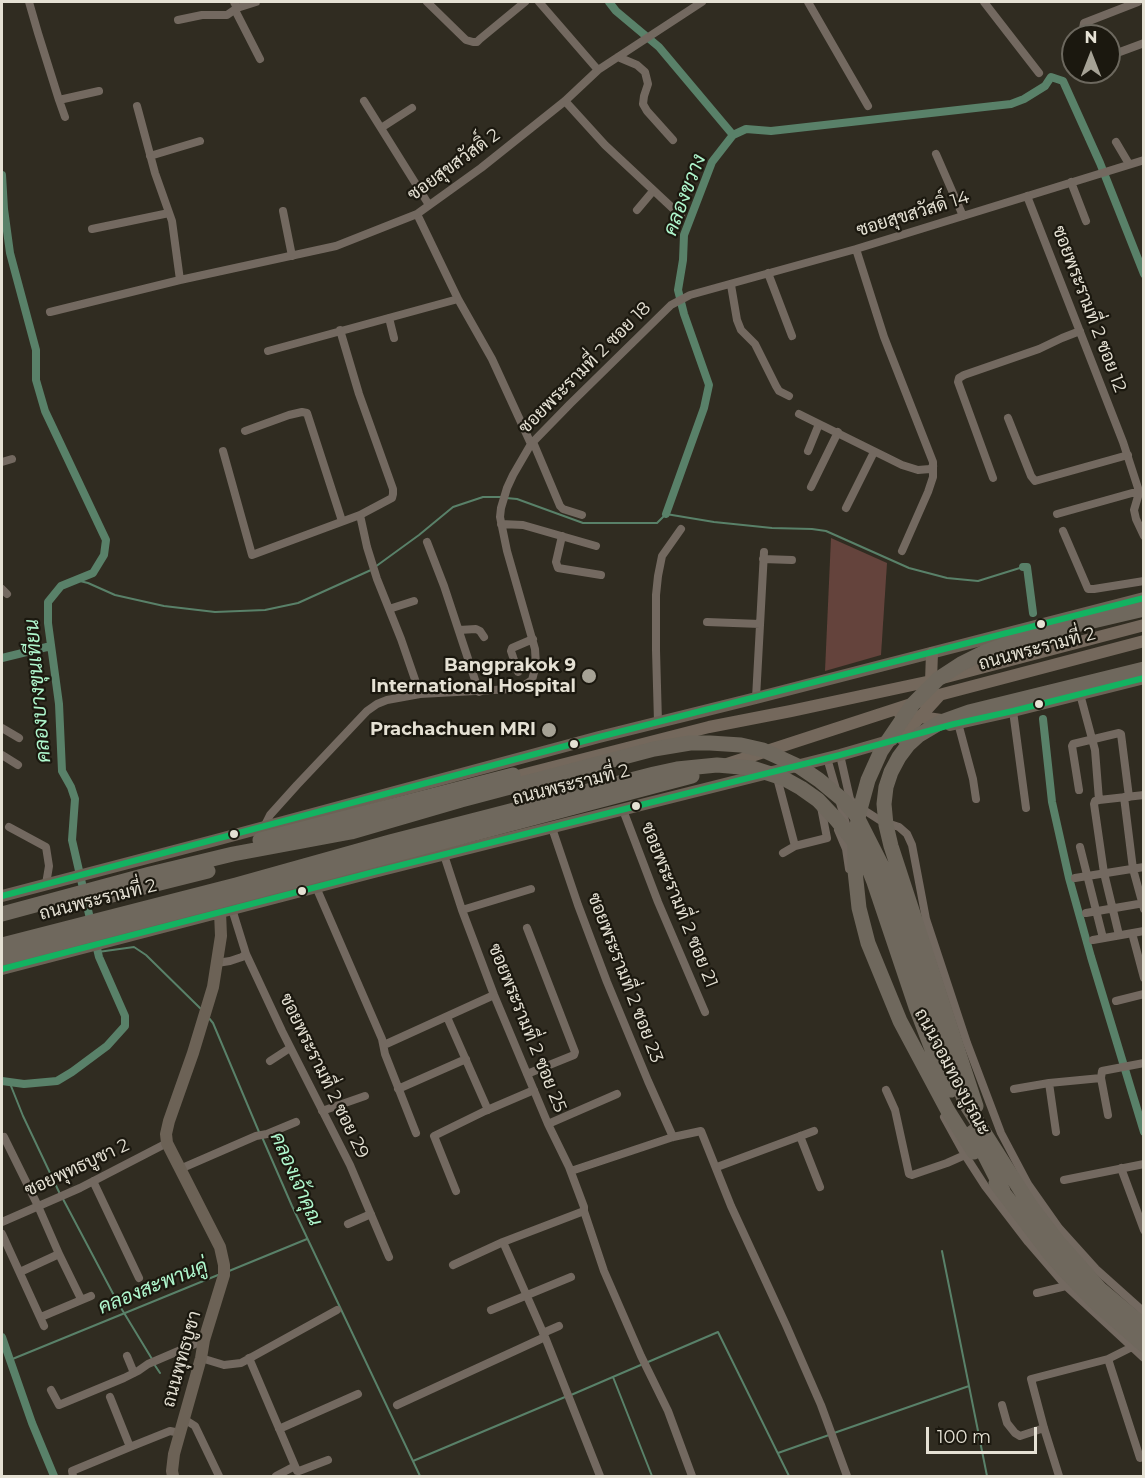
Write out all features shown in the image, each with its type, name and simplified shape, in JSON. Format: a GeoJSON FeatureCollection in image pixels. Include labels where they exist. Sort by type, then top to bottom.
{"type":"FeatureCollection","features":[{"type":"Feature","properties":{"kind":"highway"},"geometry":{"type":"LineString","coordinates":[[1140,1347],[1050,1254],[1003,1191],[985,1171],[948,1111],[900,1021],[868,944],[859,908],[855,871],[855,840],[859,813],[868,780],[881,751],[913,704],[938,679],[961,664],[1005,644],[1143,609]]}},
{"type":"Feature","properties":{"kind":"highway"},"geometry":{"type":"LineString","coordinates":[[988,1140],[900,875],[886,825],[884,804],[886,788],[899,757],[908,745],[919,735],[941,722],[969,712],[1143,669]]}},
{"type":"Feature","properties":{"kind":"highway"},"geometry":{"type":"LineString","coordinates":[[2,906],[651,741],[680,738],[709,739],[741,747],[781,770]]}},
{"type":"Feature","properties":{"kind":"highway"},"geometry":{"type":"LineString","coordinates":[[233,854],[351,832],[536,779],[674,745],[710,743],[741,745],[763,750],[800,767],[843,800],[856,816],[888,878],[928,1010],[966,1104],[988,1140],[1030,1205],[1059,1243],[1100,1289],[1143,1326]]}},
{"type":"Feature","properties":{"kind":"highway"},"geometry":{"type":"LineString","coordinates":[[2,924],[648,757],[714,750],[747,753],[781,770]]}},
{"type":"Feature","properties":{"kind":"highway"},"geometry":{"type":"LineString","coordinates":[[2,940],[651,772],[686,766],[729,764],[808,771],[830,794]]}},
{"type":"Feature","properties":{"kind":"highway"},"geometry":{"type":"LineString","coordinates":[[236,885],[542,802],[677,769],[717,765],[752,768],[766,772],[792,783],[818,801],[848,833],[866,862],[938,1065],[1003,1191]]}},
{"type":"Feature","properties":{"kind":"highway"},"geometry":{"type":"LineString","coordinates":[[2,958],[692,776],[717,772],[781,770]]}},
{"type":"Feature","properties":{"kind":"highway","name":"ถนนพระรามที่ 2"},"geometry":{"type":"LineString","coordinates":[[2,914],[233,854]]}},
{"type":"Feature","properties":{"kind":"highway","name":"ถนนพระรามที่ 2"},"geometry":{"type":"LineString","coordinates":[[2,945],[236,885]]}},
{"type":"Feature","properties":{"kind":"main road","name":"ถนนพระรามที่ 2"},"geometry":{"type":"LineString","coordinates":[[2,896],[658,722],[1143,598]]}},
{"type":"Feature","properties":{"kind":"main road","name":"ถนนพระรามที่ 2"},"geometry":{"type":"LineString","coordinates":[[233,854],[364,820],[537,770],[685,732],[931,681],[1143,626]]}},
{"type":"Feature","properties":{"kind":"main road","name":"ถนนพระรามที่ 2"},"geometry":{"type":"LineString","coordinates":[[236,885],[434,840],[671,780],[776,749],[939,695],[1143,641]]}},
{"type":"Feature","properties":{"kind":"main road"},"geometry":{"type":"LineString","coordinates":[[931,681],[932,653]]}},
{"type":"Feature","properties":{"kind":"main road","name":"ถนนพระรามที่ 2"},"geometry":{"type":"LineString","coordinates":[[2,969],[958,723],[1143,678]]}},
{"type":"Feature","properties":{"kind":"main road"},"geometry":{"type":"LineString","coordinates":[[901,738],[939,695]]}},
{"type":"Feature","properties":{"kind":"main road"},"geometry":{"type":"LineString","coordinates":[[886,712],[958,723]]}},
{"type":"Feature","properties":{"kind":"main road"},"geometry":{"type":"LineString","coordinates":[[164,864],[180,872],[187,884],[186,899],[176,912]]}},
{"type":"Feature","properties":{"kind":"main road"},"geometry":{"type":"LineString","coordinates":[[166,1143],[169,1120],[203,1025],[214,982],[226,910]]}},
{"type":"Feature","properties":{"kind":"main road","name":"ถนนพุทธบูชา"},"geometry":{"type":"LineString","coordinates":[[166,1143],[220,1247],[224,1270],[174,1454],[173,1476]]}},
{"type":"Feature","properties":{"kind":"street"},"geometry":{"type":"LineString","coordinates":[[29,2],[65,117]]}},
{"type":"Feature","properties":{"kind":"street"},"geometry":{"type":"LineString","coordinates":[[178,20],[202,15],[227,15],[235,6],[256,2]]}},
{"type":"Feature","properties":{"kind":"street"},"geometry":{"type":"LineString","coordinates":[[427,2],[466,40],[477,42],[525,2]]}},
{"type":"Feature","properties":{"kind":"street"},"geometry":{"type":"LineString","coordinates":[[539,2],[598,70]]}},
{"type":"Feature","properties":{"kind":"street","name":"ซอยสุขสวัสดิ์ 2"},"geometry":{"type":"LineString","coordinates":[[50,312],[180,280],[336,246],[417,214],[481,168],[565,101],[598,70],[702,2]]}},
{"type":"Feature","properties":{"kind":"street"},"geometry":{"type":"LineString","coordinates":[[808,2],[868,106]]}},
{"type":"Feature","properties":{"kind":"street"},"geometry":{"type":"LineString","coordinates":[[984,2],[1039,73]]}},
{"type":"Feature","properties":{"kind":"street"},"geometry":{"type":"LineString","coordinates":[[1084,24],[1138,2]]}},
{"type":"Feature","properties":{"kind":"street"},"geometry":{"type":"LineString","coordinates":[[235,6],[260,59]]}},
{"type":"Feature","properties":{"kind":"street"},"geometry":{"type":"LineString","coordinates":[[1121,51],[1143,43]]}},
{"type":"Feature","properties":{"kind":"street"},"geometry":{"type":"LineString","coordinates":[[618,57],[637,65],[645,72],[648,84],[644,104],[647,111],[673,140]]}},
{"type":"Feature","properties":{"kind":"street"},"geometry":{"type":"LineString","coordinates":[[59,100],[99,91]]}},
{"type":"Feature","properties":{"kind":"street"},"geometry":{"type":"LineString","coordinates":[[364,101],[429,205]]}},
{"type":"Feature","properties":{"kind":"street"},"geometry":{"type":"LineString","coordinates":[[565,101],[605,145],[681,216]]}},
{"type":"Feature","properties":{"kind":"street"},"geometry":{"type":"LineString","coordinates":[[137,106],[150,156],[172,221],[180,280]]}},
{"type":"Feature","properties":{"kind":"street"},"geometry":{"type":"LineString","coordinates":[[381,128],[412,108]]}},
{"type":"Feature","properties":{"kind":"street"},"geometry":{"type":"LineString","coordinates":[[150,156],[200,141]]}},
{"type":"Feature","properties":{"kind":"street"},"geometry":{"type":"LineString","coordinates":[[1116,142],[1129,164]]}},
{"type":"Feature","properties":{"kind":"street"},"geometry":{"type":"LineString","coordinates":[[936,154],[963,216]]}},
{"type":"Feature","properties":{"kind":"street","name":"ซอยสุขสวัสดิ์ 14"},"geometry":{"type":"LineString","coordinates":[[690,295],[856,249],[1111,169],[1143,162]]}},
{"type":"Feature","properties":{"kind":"street"},"geometry":{"type":"LineString","coordinates":[[1071,182],[1086,221]]}},
{"type":"Feature","properties":{"kind":"street"},"geometry":{"type":"LineString","coordinates":[[637,210],[653,190]]}},
{"type":"Feature","properties":{"kind":"street","name":"ซอยพระรามที่ 2 ซอย 12"},"geometry":{"type":"LineString","coordinates":[[1028,196],[1128,455],[1139,493],[1134,510],[1143,536]]}},
{"type":"Feature","properties":{"kind":"street"},"geometry":{"type":"LineString","coordinates":[[283,212],[292,256]]}},
{"type":"Feature","properties":{"kind":"street"},"geometry":{"type":"LineString","coordinates":[[92,229],[169,213]]}},
{"type":"Feature","properties":{"kind":"street"},"geometry":{"type":"LineString","coordinates":[[417,214],[458,299],[492,359],[560,506],[582,515]]}},
{"type":"Feature","properties":{"kind":"street"},"geometry":{"type":"LineString","coordinates":[[856,249],[884,337],[933,462],[933,477],[928,492],[902,551]]}},
{"type":"Feature","properties":{"kind":"street"},"geometry":{"type":"LineString","coordinates":[[768,273],[792,336]]}},
{"type":"Feature","properties":{"kind":"street"},"geometry":{"type":"LineString","coordinates":[[731,285],[741,330],[756,344],[779,391],[789,396]]}},
{"type":"Feature","properties":{"kind":"street","name":"ซอยพระรามที่ 2 ซอย 18"},"geometry":{"type":"LineString","coordinates":[[264,827],[270,816],[297,785],[367,711],[377,704],[420,694],[513,689],[524,686],[532,680],[536,665],[535,649],[501,524],[501,508],[507,488],[532,443],[671,305],[690,295]]}},
{"type":"Feature","properties":{"kind":"street"},"geometry":{"type":"LineString","coordinates":[[268,351],[458,299]]}},
{"type":"Feature","properties":{"kind":"street"},"geometry":{"type":"LineString","coordinates":[[389,318],[394,338]]}},
{"type":"Feature","properties":{"kind":"street"},"geometry":{"type":"LineString","coordinates":[[223,452],[252,555],[360,515],[392,498],[393,494],[340,330]]}},
{"type":"Feature","properties":{"kind":"street"},"geometry":{"type":"LineString","coordinates":[[993,478],[958,382],[959,378],[1040,350],[1080,331]]}},
{"type":"Feature","properties":{"kind":"street"},"geometry":{"type":"LineString","coordinates":[[245,431],[289,415],[307,413],[342,521]]}},
{"type":"Feature","properties":{"kind":"street"},"geometry":{"type":"LineString","coordinates":[[799,414],[902,465],[918,470],[930,469],[933,466]]}},
{"type":"Feature","properties":{"kind":"street"},"geometry":{"type":"LineString","coordinates":[[1008,418],[1031,476],[1035,480],[1128,455]]}},
{"type":"Feature","properties":{"kind":"street"},"geometry":{"type":"LineString","coordinates":[[808,452],[819,424]]}},
{"type":"Feature","properties":{"kind":"street"},"geometry":{"type":"LineString","coordinates":[[811,487],[838,432]]}},
{"type":"Feature","properties":{"kind":"street"},"geometry":{"type":"LineString","coordinates":[[846,508],[874,452]]}},
{"type":"Feature","properties":{"kind":"street"},"geometry":{"type":"LineString","coordinates":[[2,462],[12,459]]}},
{"type":"Feature","properties":{"kind":"street"},"geometry":{"type":"LineString","coordinates":[[1057,514],[1139,493]]}},
{"type":"Feature","properties":{"kind":"street"},"geometry":{"type":"LineString","coordinates":[[360,515],[372,564],[420,694]]}},
{"type":"Feature","properties":{"kind":"street"},"geometry":{"type":"LineString","coordinates":[[501,524],[523,525],[596,546]]}},
{"type":"Feature","properties":{"kind":"street"},"geometry":{"type":"LineString","coordinates":[[658,722],[656,650],[658,576],[662,556],[681,529]]}},
{"type":"Feature","properties":{"kind":"street"},"geometry":{"type":"LineString","coordinates":[[1063,531],[1088,589],[1094,590],[1143,581]]}},
{"type":"Feature","properties":{"kind":"street"},"geometry":{"type":"LineString","coordinates":[[562,536],[556,562],[558,568],[601,575]]}},
{"type":"Feature","properties":{"kind":"street"},"geometry":{"type":"LineString","coordinates":[[427,542],[479,692]]}},
{"type":"Feature","properties":{"kind":"street"},"geometry":{"type":"LineString","coordinates":[[756,698],[764,555],[792,560]]}},
{"type":"Feature","properties":{"kind":"street"},"geometry":{"type":"LineString","coordinates":[[389,609],[414,601]]}},
{"type":"Feature","properties":{"kind":"street"},"geometry":{"type":"LineString","coordinates":[[707,622],[760,624]]}},
{"type":"Feature","properties":{"kind":"street"},"geometry":{"type":"LineString","coordinates":[[459,630],[476,629],[484,637]]}},
{"type":"Feature","properties":{"kind":"street"},"geometry":{"type":"LineString","coordinates":[[518,672],[511,651],[533,639]]}},
{"type":"Feature","properties":{"kind":"street"},"geometry":{"type":"LineString","coordinates":[[1080,694],[1095,750],[1099,800]]}},
{"type":"Feature","properties":{"kind":"street"},"geometry":{"type":"LineString","coordinates":[[1012,711],[1026,808]]}},
{"type":"Feature","properties":{"kind":"street"},"geometry":{"type":"LineString","coordinates":[[958,723],[976,799]]}},
{"type":"Feature","properties":{"kind":"street"},"geometry":{"type":"LineString","coordinates":[[2,728],[19,738]]}},
{"type":"Feature","properties":{"kind":"street"},"geometry":{"type":"LineString","coordinates":[[1079,790],[1072,746],[1076,742],[1121,734],[1133,869],[1143,905],[1086,912]]}},
{"type":"Feature","properties":{"kind":"street"},"geometry":{"type":"LineString","coordinates":[[2,755],[18,765]]}},
{"type":"Feature","properties":{"kind":"street"},"geometry":{"type":"LineString","coordinates":[[828,758],[821,785],[830,794]]}},
{"type":"Feature","properties":{"kind":"street"},"geometry":{"type":"LineString","coordinates":[[828,758],[853,803],[881,821],[899,827],[907,834],[912,845],[926,919],[968,1043],[1001,1133],[1028,1184],[1059,1228],[1089,1261],[1143,1312]]}},
{"type":"Feature","properties":{"kind":"street","name":"ถนนจอมทองบูรณะ"},"geometry":{"type":"LineString","coordinates":[[828,758],[853,844],[853,858],[866,926],[878,961],[944,1097],[1000,1195],[1019,1221],[1057,1267],[1140,1347]]}},
{"type":"Feature","properties":{"kind":"street"},"geometry":{"type":"LineString","coordinates":[[781,770],[830,794]]}},
{"type":"Feature","properties":{"kind":"street"},"geometry":{"type":"LineString","coordinates":[[781,770],[795,846]]}},
{"type":"Feature","properties":{"kind":"street"},"geometry":{"type":"LineString","coordinates":[[783,853],[795,846],[827,838],[821,808],[830,794]]}},
{"type":"Feature","properties":{"kind":"street","name":"ถนนจอมทองบูรณะ"},"geometry":{"type":"LineString","coordinates":[[830,794],[830,808],[846,849],[856,917],[875,980],[948,1126],[985,1186],[1066,1286],[1140,1347]]}},
{"type":"Feature","properties":{"kind":"street"},"geometry":{"type":"LineString","coordinates":[[1119,935],[1104,873],[1094,804],[1099,800],[1143,795]]}},
{"type":"Feature","properties":{"kind":"street","name":"ซอยพระรามที่ 2 ซอย 21"},"geometry":{"type":"LineString","coordinates":[[623,810],[705,1012]]}},
{"type":"Feature","properties":{"kind":"street"},"geometry":{"type":"LineString","coordinates":[[9,827],[46,848],[50,883]]}},
{"type":"Feature","properties":{"kind":"street","name":"ซอยพระรามที่ 2 ซอย 23"},"geometry":{"type":"LineString","coordinates":[[552,828],[607,982],[673,1137]]}},
{"type":"Feature","properties":{"kind":"street"},"geometry":{"type":"LineString","coordinates":[[1080,847],[1103,938]]}},
{"type":"Feature","properties":{"kind":"street","name":"ซอยพระรามที่ 2 ซอย 25"},"geometry":{"type":"LineString","coordinates":[[444,855],[494,995],[548,1124],[571,1171],[604,1271],[668,1411],[692,1476]]}},
{"type":"Feature","properties":{"kind":"street"},"geometry":{"type":"LineString","coordinates":[[1075,878],[1143,867]]}},
{"type":"Feature","properties":{"kind":"street"},"geometry":{"type":"LineString","coordinates":[[316,887],[384,1045],[385,1054],[416,1133]]}},
{"type":"Feature","properties":{"kind":"street"},"geometry":{"type":"LineString","coordinates":[[462,910],[531,889]]}},
{"type":"Feature","properties":{"kind":"street","name":"ซอยพระรามที่ 2 ซอย 29"},"geometry":{"type":"LineString","coordinates":[[226,910],[290,1048],[350,1165],[390,1257]]}},
{"type":"Feature","properties":{"kind":"street"},"geometry":{"type":"LineString","coordinates":[[527,928],[575,1052],[574,1055],[527,1074]]}},
{"type":"Feature","properties":{"kind":"street"},"geometry":{"type":"LineString","coordinates":[[1093,940],[1143,931]]}},
{"type":"Feature","properties":{"kind":"street"},"geometry":{"type":"LineString","coordinates":[[1132,933],[1143,978]]}},
{"type":"Feature","properties":{"kind":"street"},"geometry":{"type":"LineString","coordinates":[[217,963],[230,961],[246,954]]}},
{"type":"Feature","properties":{"kind":"street"},"geometry":{"type":"LineString","coordinates":[[1116,1001],[1143,994]]}},
{"type":"Feature","properties":{"kind":"street"},"geometry":{"type":"LineString","coordinates":[[384,1045],[494,995]]}},
{"type":"Feature","properties":{"kind":"street"},"geometry":{"type":"LineString","coordinates":[[447,1017],[488,1110]]}},
{"type":"Feature","properties":{"kind":"street"},"geometry":{"type":"LineString","coordinates":[[270,1060],[290,1048]]}},
{"type":"Feature","properties":{"kind":"street"},"geometry":{"type":"LineString","coordinates":[[398,1089],[466,1059]]}},
{"type":"Feature","properties":{"kind":"street"},"geometry":{"type":"LineString","coordinates":[[1108,1115],[1101,1078],[1102,1071],[1143,1063]]}},
{"type":"Feature","properties":{"kind":"street"},"geometry":{"type":"LineString","coordinates":[[1014,1089],[1101,1078]]}},
{"type":"Feature","properties":{"kind":"street"},"geometry":{"type":"LineString","coordinates":[[1049,1083],[1056,1132]]}},
{"type":"Feature","properties":{"kind":"street"},"geometry":{"type":"LineString","coordinates":[[456,1191],[434,1136],[534,1090]]}},
{"type":"Feature","properties":{"kind":"street"},"geometry":{"type":"LineString","coordinates":[[886,1090],[895,1110],[909,1174],[912,1175],[965,1155]]}},
{"type":"Feature","properties":{"kind":"street"},"geometry":{"type":"LineString","coordinates":[[548,1124],[617,1094]]}},
{"type":"Feature","properties":{"kind":"street"},"geometry":{"type":"LineString","coordinates":[[322,1111],[365,1096]]}},
{"type":"Feature","properties":{"kind":"street"},"geometry":{"type":"LineString","coordinates":[[180,1169],[256,1136],[296,1122]]}},
{"type":"Feature","properties":{"kind":"street"},"geometry":{"type":"LineString","coordinates":[[571,1171],[673,1137],[701,1131],[731,1206],[821,1405],[847,1476]]}},
{"type":"Feature","properties":{"kind":"street"},"geometry":{"type":"LineString","coordinates":[[717,1167],[814,1131]]}},
{"type":"Feature","properties":{"kind":"street"},"geometry":{"type":"LineString","coordinates":[[800,1136],[820,1187]]}},
{"type":"Feature","properties":{"kind":"street"},"geometry":{"type":"LineString","coordinates":[[4,1137],[81,1299]]}},
{"type":"Feature","properties":{"kind":"street","name":"ซอยพุทธบูชา 2"},"geometry":{"type":"LineString","coordinates":[[2,1222],[93,1181],[166,1143]]}},
{"type":"Feature","properties":{"kind":"street"},"geometry":{"type":"LineString","coordinates":[[1064,1180],[1143,1164]]}},
{"type":"Feature","properties":{"kind":"street"},"geometry":{"type":"LineString","coordinates":[[1121,1168],[1143,1230]]}},
{"type":"Feature","properties":{"kind":"street"},"geometry":{"type":"LineString","coordinates":[[93,1181],[139,1278]]}},
{"type":"Feature","properties":{"kind":"street"},"geometry":{"type":"LineString","coordinates":[[453,1265],[503,1242],[584,1211]]}},
{"type":"Feature","properties":{"kind":"street"},"geometry":{"type":"LineString","coordinates":[[348,1224],[371,1214]]}},
{"type":"Feature","properties":{"kind":"street"},"geometry":{"type":"LineString","coordinates":[[2,1234],[42,1322],[81,1299],[91,1296]]}},
{"type":"Feature","properties":{"kind":"street"},"geometry":{"type":"LineString","coordinates":[[503,1242],[544,1335],[600,1476]]}},
{"type":"Feature","properties":{"kind":"street"},"geometry":{"type":"LineString","coordinates":[[20,1272],[59,1254]]}},
{"type":"Feature","properties":{"kind":"street"},"geometry":{"type":"LineString","coordinates":[[491,1310],[571,1277]]}},
{"type":"Feature","properties":{"kind":"street"},"geometry":{"type":"LineString","coordinates":[[1037,1293],[1066,1286]]}},
{"type":"Feature","properties":{"kind":"street"},"geometry":{"type":"LineString","coordinates":[[201,1358],[224,1365],[241,1363],[337,1310]]}},
{"type":"Feature","properties":{"kind":"street"},"geometry":{"type":"LineString","coordinates":[[397,1404],[559,1326]]}},
{"type":"Feature","properties":{"kind":"street"},"geometry":{"type":"LineString","coordinates":[[51,1390],[59,1405],[204,1340]]}},
{"type":"Feature","properties":{"kind":"street"},"geometry":{"type":"LineString","coordinates":[[1059,1476],[1031,1379],[1108,1359],[1140,1347],[1143,1358]]}},
{"type":"Feature","properties":{"kind":"street"},"geometry":{"type":"LineString","coordinates":[[126,1356],[134,1373]]}},
{"type":"Feature","properties":{"kind":"street"},"geometry":{"type":"LineString","coordinates":[[249,1358],[297,1471],[328,1460]]}},
{"type":"Feature","properties":{"kind":"street"},"geometry":{"type":"LineString","coordinates":[[1108,1359],[1140,1458]]}},
{"type":"Feature","properties":{"kind":"street"},"geometry":{"type":"LineString","coordinates":[[279,1430],[358,1394]]}},
{"type":"Feature","properties":{"kind":"street"},"geometry":{"type":"LineString","coordinates":[[110,1396],[130,1447]]}},
{"type":"Feature","properties":{"kind":"street"},"geometry":{"type":"LineString","coordinates":[[1002,1404],[1007,1423],[1020,1436],[1044,1428]]}},
{"type":"Feature","properties":{"kind":"street"},"geometry":{"type":"LineString","coordinates":[[183,1419],[195,1426],[219,1476]]}},
{"type":"Feature","properties":{"kind":"street"},"geometry":{"type":"LineString","coordinates":[[73,1476],[72,1471],[130,1447],[170,1431],[180,1433]]}},
{"type":"Feature","properties":{"kind":"street"},"geometry":{"type":"LineString","coordinates":[[276,1476],[295,1466]]}},
{"type":"Feature","properties":{"kind":"shaded area"},"geometry":{"type":"Polygon","coordinates":[[[831,538],[887,563],[881,655],[825,671],[831,538]]]}},
{"type":"Feature","properties":{"kind":"waterway","name":"คลองขวาง"},"geometry":{"type":"LineString","coordinates":[[609,2],[616,11],[659,47],[733,135],[712,162],[684,235],[678,290],[709,385],[704,408],[666,514]]}},
{"type":"Feature","properties":{"kind":"waterway"},"geometry":{"type":"LineString","coordinates":[[733,135],[746,129],[771,131],[1011,104],[1045,86],[1051,77],[1063,81],[1100,163],[1144,274]]}},
{"type":"Feature","properties":{"kind":"waterway","name":"คลองบางขุนเทียน"},"geometry":{"type":"LineString","coordinates":[[2,175],[10,253],[36,350],[36,380],[45,411],[106,540],[104,555],[93,573],[61,586],[48,602],[48,623],[59,704],[62,771],[75,799],[72,840],[91,923]]}},
{"type":"Feature","properties":{"kind":"waterway"},"geometry":{"type":"LineString","coordinates":[[375,567],[453,507],[483,497],[501,497]]}},
{"type":"Feature","properties":{"kind":"waterway"},"geometry":{"type":"LineString","coordinates":[[506,498],[517,499],[583,523],[657,523],[666,514],[714,522],[826,531],[909,568],[947,578],[978,581],[1023,567]]}},
{"type":"Feature","properties":{"kind":"waterway"},"geometry":{"type":"LineString","coordinates":[[1023,567],[1027,567],[1033,613]]}},
{"type":"Feature","properties":{"kind":"waterway"},"geometry":{"type":"LineString","coordinates":[[76,580],[115,595],[164,606],[215,612],[265,610],[298,603],[371,570]]}},
{"type":"Feature","properties":{"kind":"waterway"},"geometry":{"type":"LineString","coordinates":[[2,658],[51,646]]}},
{"type":"Feature","properties":{"kind":"waterway"},"geometry":{"type":"LineString","coordinates":[[1043,719],[1052,802],[1069,878],[1144,1132]]}},
{"type":"Feature","properties":{"kind":"waterway","name":"คลองบางขุนเทียน"},"geometry":{"type":"LineString","coordinates":[[2,1081],[24,1084],[57,1081],[107,1046],[125,1026],[125,1016],[99,957],[95,940]]}},
{"type":"Feature","properties":{"kind":"waterway","name":"คลองเจ้าคุณ"},"geometry":{"type":"LineString","coordinates":[[98,952],[134,947],[146,955],[202,1010]]}},
{"type":"Feature","properties":{"kind":"waterway","name":"คลองเจ้าคุณ"},"geometry":{"type":"LineString","coordinates":[[208,1017],[213,1023],[259,1132]]}},
{"type":"Feature","properties":{"kind":"waterway"},"geometry":{"type":"LineString","coordinates":[[9,1081],[60,1194]]}},
{"type":"Feature","properties":{"kind":"waterway","name":"คลองเจ้าคุณ"},"geometry":{"type":"LineString","coordinates":[[262,1137],[292,1206],[420,1476]]}},
{"type":"Feature","properties":{"kind":"waterway"},"geometry":{"type":"LineString","coordinates":[[63,1199],[118,1303],[152,1359]]}},
{"type":"Feature","properties":{"kind":"waterway","name":"คลองสะพานคู่"},"geometry":{"type":"LineString","coordinates":[[229,1271],[307,1239]]}},
{"type":"Feature","properties":{"kind":"waterway"},"geometry":{"type":"LineString","coordinates":[[942,1251],[987,1476]]}},
{"type":"Feature","properties":{"kind":"waterway","name":"คลองสะพานคู่"},"geometry":{"type":"LineString","coordinates":[[10,1360],[218,1275]]}},
{"type":"Feature","properties":{"kind":"waterway"},"geometry":{"type":"LineString","coordinates":[[648,1362],[718,1332],[789,1476]]}},
{"type":"Feature","properties":{"kind":"waterway","name":"คลองบางขุนเทียน"},"geometry":{"type":"LineString","coordinates":[[2,1337],[32,1423],[54,1476]]}},
{"type":"Feature","properties":{"kind":"waterway"},"geometry":{"type":"LineString","coordinates":[[154,1364],[160,1373]]}},
{"type":"Feature","properties":{"kind":"waterway"},"geometry":{"type":"LineString","coordinates":[[571,1395],[643,1364]]}},
{"type":"Feature","properties":{"kind":"waterway"},"geometry":{"type":"LineString","coordinates":[[613,1377],[652,1476]]}},
{"type":"Feature","properties":{"kind":"waterway"},"geometry":{"type":"LineString","coordinates":[[834,1433],[969,1386]]}},
{"type":"Feature","properties":{"kind":"waterway"},"geometry":{"type":"LineString","coordinates":[[413,1461],[565,1397]]}},
{"type":"Feature","properties":{"kind":"waterway"},"geometry":{"type":"LineString","coordinates":[[778,1453],[829,1435]]}},
{"type":"Feature","properties":{"kind":"transit line"},"geometry":{"type":"LineString","coordinates":[[2,896],[599,737],[1144,598]]}},
{"type":"Feature","properties":{"kind":"transit line"},"geometry":{"type":"LineString","coordinates":[[2,969],[954,724],[1144,678]]}},
{"type":"Feature","properties":{"kind":"place","name":"Bangprakok 9 International Hospital"},"geometry":{"type":"Point","coordinates":[589,676]}},
{"type":"Feature","properties":{"kind":"place","name":"Prachachuen MRI"},"geometry":{"type":"Point","coordinates":[549,730]}}]}
